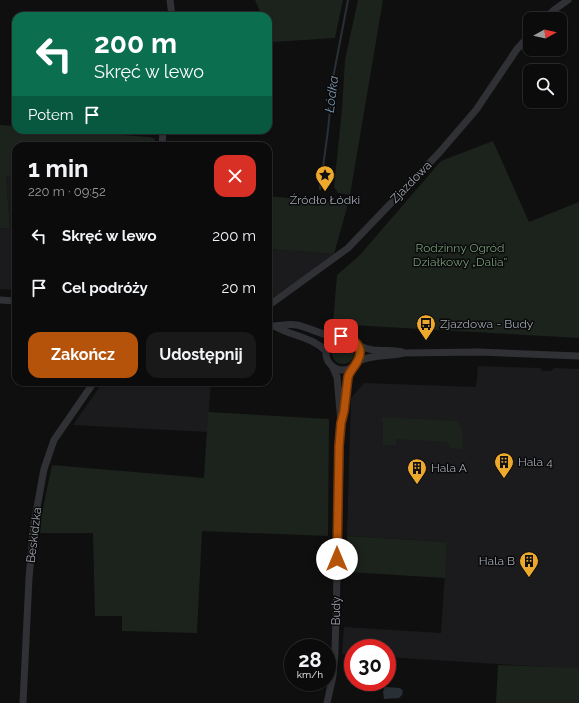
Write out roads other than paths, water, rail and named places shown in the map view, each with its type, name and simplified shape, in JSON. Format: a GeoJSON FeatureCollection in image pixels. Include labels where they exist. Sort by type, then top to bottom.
{"type":"FeatureCollection","features":[{"type":"Feature","properties":{"kind":"street"},"geometry":{"type":"LineString","coordinates":[[170,0],[172,12]]}},
{"type":"Feature","properties":{"kind":"street"},"geometry":{"type":"LineString","coordinates":[[552,12],[568,0]]}},
{"type":"Feature","properties":{"kind":"street","name":"Zjazdowa"},"geometry":{"type":"LineString","coordinates":[[272,303],[348,248],[439,153],[476,110],[523,43]]}},
{"type":"Feature","properties":{"kind":"street"},"geometry":{"type":"LineString","coordinates":[[0,300],[12,301]]}},
{"type":"Feature","properties":{"kind":"street"},"geometry":{"type":"LineString","coordinates":[[276,327],[285,324],[295,325],[313,329],[326,335],[349,337],[364,348],[394,350],[404,353]]}},
{"type":"Feature","properties":{"kind":"street"},"geometry":{"type":"LineString","coordinates":[[272,326],[315,343],[326,351]]}},
{"type":"Feature","properties":{"kind":"street"},"geometry":{"type":"LineString","coordinates":[[337,337],[328,344],[326,359],[333,368],[341,370],[367,358],[404,353],[478,352],[579,356]]}},
{"type":"Feature","properties":{"kind":"street"},"geometry":{"type":"LineString","coordinates":[[354,365],[360,351],[357,344]]}},
{"type":"Feature","properties":{"kind":"street","name":"Budy"},"geometry":{"type":"LineString","coordinates":[[327,703],[333,676],[335,652],[339,446],[348,377],[354,365]]}},
{"type":"Feature","properties":{"kind":"street","name":"Budy"},"geometry":{"type":"LineString","coordinates":[[333,368],[337,377],[341,423]]}},
{"type":"Feature","properties":{"kind":"street","name":"Beskidzka"},"geometry":{"type":"LineString","coordinates":[[23,703],[29,578],[34,524],[44,469],[54,440],[91,386]]}},
{"type":"Feature","properties":{"kind":"waterway","name":"Łódka"},"geometry":{"type":"LineString","coordinates":[[320,189],[333,78],[348,0]]}},
{"type":"Feature","properties":{"kind":"place","name":"Źródło Łódki"},"geometry":{"type":"Point","coordinates":[325,192]}},
{"type":"Feature","properties":{"kind":"place","name":"Zjazdowa - Budy"},"geometry":{"type":"Point","coordinates":[426,341]}},
{"type":"Feature","properties":{"kind":"place","name":"Hala 4"},"geometry":{"type":"Point","coordinates":[504,479]}},
{"type":"Feature","properties":{"kind":"place","name":"Hala A"},"geometry":{"type":"Point","coordinates":[417,485]}},
{"type":"Feature","properties":{"kind":"place","name":"Hala B"},"geometry":{"type":"Point","coordinates":[529,578]}},
{"type":"Feature","properties":{"kind":"park label","name":"Rodzinny Ogród Działkowy „Dalia”"},"geometry":{"type":"Point","coordinates":[460,255]}}]}
